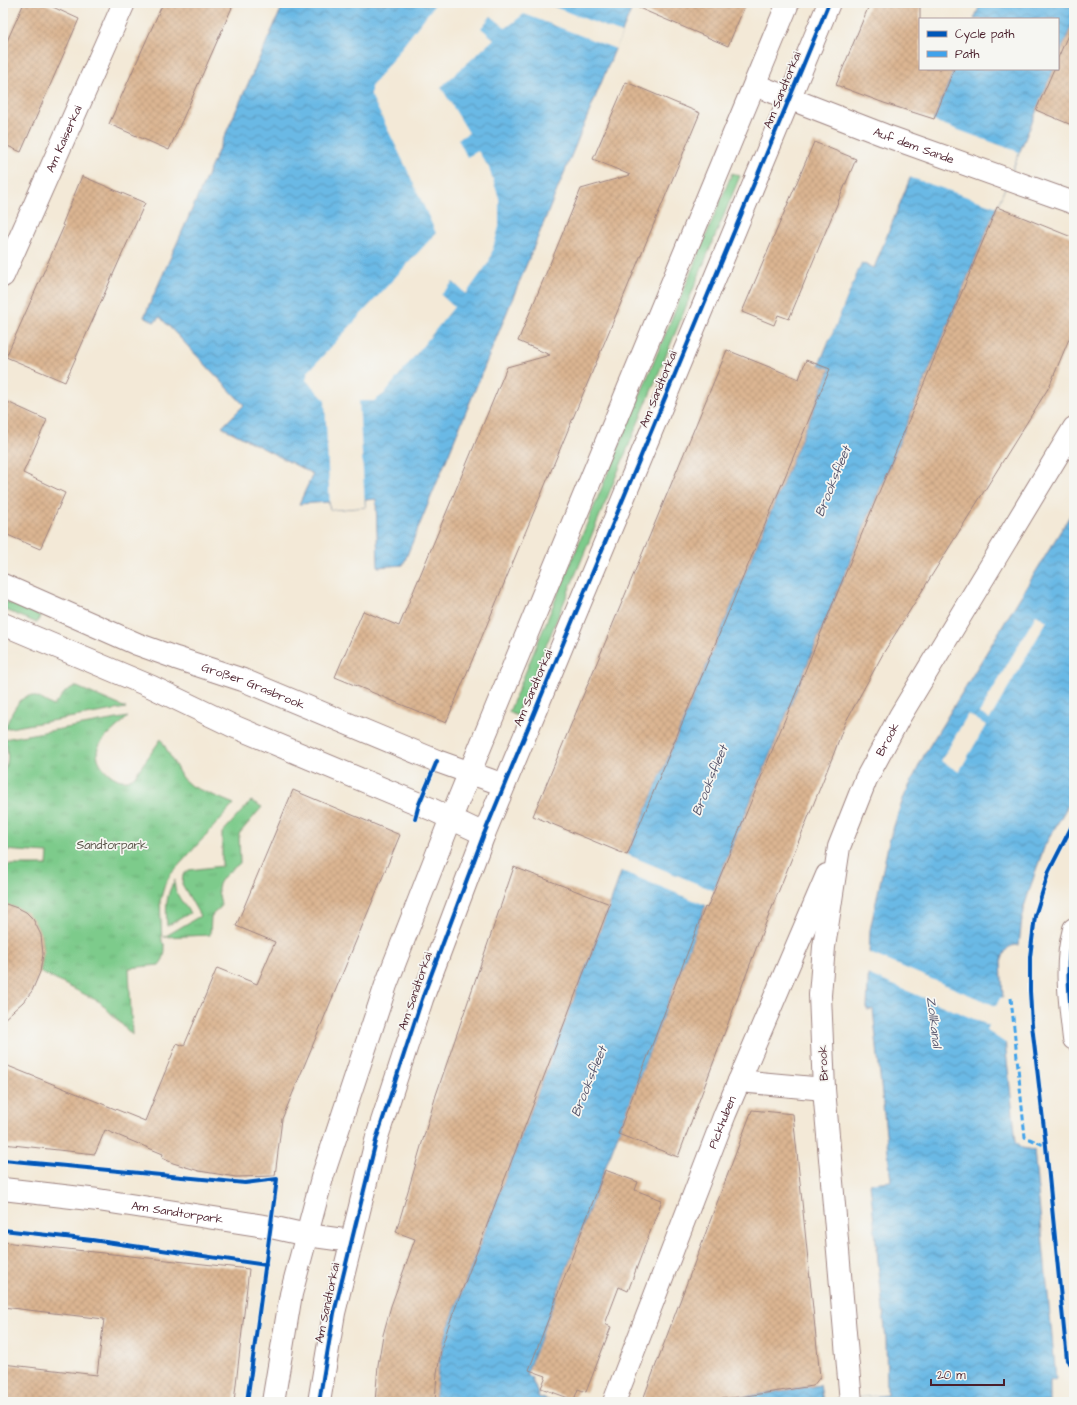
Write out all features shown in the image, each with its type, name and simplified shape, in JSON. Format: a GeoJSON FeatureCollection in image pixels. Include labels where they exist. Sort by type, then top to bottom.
{"type":"FeatureCollection","features":[{"type":"Feature","properties":{"kind":"street","name":"Am Kaiserkai"},"geometry":{"type":"LineString","coordinates":[[3,276],[124,3]]}},
{"type":"Feature","properties":{"kind":"street"},"geometry":{"type":"LineString","coordinates":[[272,1402],[291,1294],[322,1178],[383,992],[469,773],[788,3]]}},
{"type":"Feature","properties":{"kind":"street","name":"Am Sandtorkai"},"geometry":{"type":"LineString","coordinates":[[319,1402],[334,1313],[351,1241],[381,1125],[417,1014],[484,834],[829,3]]}},
{"type":"Feature","properties":{"kind":"street","name":"Auf dem Sande"},"geometry":{"type":"LineString","coordinates":[[755,85],[920,148],[1074,203]]}},
{"type":"Feature","properties":{"kind":"street","name":"Brook"},"geometry":{"type":"LineString","coordinates":[[851,1400],[824,1089],[820,995],[824,947],[839,847],[866,779],[896,722],[1074,428]]}},
{"type":"Feature","properties":{"kind":"street","name":"Großer Grasbrook"},"geometry":{"type":"LineString","coordinates":[[3,585],[137,644],[244,680],[469,773],[504,785]]}},
{"type":"Feature","properties":{"kind":"street"},"geometry":{"type":"LineString","coordinates":[[3,624],[152,687],[234,726],[451,818],[484,834]]}},
{"type":"Feature","properties":{"kind":"street","name":"Pickhuben"},"geometry":{"type":"LineString","coordinates":[[614,1402],[725,1114],[839,847]]}},
{"type":"Feature","properties":{"kind":"street"},"geometry":{"type":"LineString","coordinates":[[1074,929],[1068,964],[1068,988],[1074,1039]]}},
{"type":"Feature","properties":{"kind":"street","name":"Brook"},"geometry":{"type":"LineString","coordinates":[[739,1081],[824,1089]]}},
{"type":"Feature","properties":{"kind":"street","name":"Am Sandtorpark"},"geometry":{"type":"LineString","coordinates":[[3,1189],[98,1200],[271,1226],[307,1235],[351,1241]]}},
{"type":"Feature","properties":{"kind":"green space"},"geometry":{"type":"Polygon","coordinates":[[[732,173],[740,176],[517,716],[509,712],[732,173]]]}},
{"type":"Feature","properties":{"kind":"green space"},"geometry":{"type":"Polygon","coordinates":[[[3,600],[41,616],[37,623],[3,609],[3,600]]]}},
{"type":"Feature","properties":{"kind":"green space"},"geometry":{"type":"Polygon","coordinates":[[[73,687],[77,687],[126,708],[4,729],[16,706],[25,697],[36,697],[53,706],[66,691],[73,687]]]}},
{"type":"Feature","properties":{"kind":"green space","name":"Sandtorpark"},"geometry":{"type":"Polygon","coordinates":[[[128,717],[107,736],[98,748],[97,753],[100,763],[112,776],[122,780],[127,780],[134,777],[161,739],[182,778],[191,786],[234,804],[171,874],[165,884],[160,901],[162,942],[165,945],[164,958],[159,965],[129,968],[132,1035],[100,1002],[40,972],[43,949],[38,928],[25,912],[15,907],[3,905],[3,865],[47,865],[48,853],[3,850],[3,771],[7,764],[8,756],[4,739],[128,717]]]}},
{"type":"Feature","properties":{"kind":"green space"},"geometry":{"type":"Polygon","coordinates":[[[251,801],[262,807],[239,834],[240,863],[220,882],[218,891],[221,907],[211,917],[210,935],[164,937],[200,916],[182,884],[183,875],[189,870],[222,866],[222,833],[251,801]]]}},
{"type":"Feature","properties":{"kind":"green space"},"geometry":{"type":"Polygon","coordinates":[[[175,880],[175,889],[190,913],[167,926],[166,908],[169,891],[175,880]]]}},
{"type":"Feature","properties":{"kind":"water"},"geometry":{"type":"Polygon","coordinates":[[[284,3],[634,3],[403,565],[378,567],[376,499],[365,500],[365,507],[330,510],[329,502],[299,504],[313,474],[222,427],[244,405],[160,317],[154,322],[144,317],[284,3]]]}},
{"type":"Feature","properties":{"kind":"water"},"geometry":{"type":"Polygon","coordinates":[[[981,3],[1074,3],[1074,20],[1059,56],[1059,18],[974,18],[981,3]]]}},
{"type":"Feature","properties":{"kind":"water","name":"Brooksfleet"},"geometry":{"type":"Polygon","coordinates":[[[954,70],[1054,70],[715,887],[705,907],[526,1375],[531,1377],[539,1397],[553,1402],[435,1402],[439,1364],[448,1327],[610,904],[627,855],[830,370],[819,365],[861,263],[874,268],[954,70]]]}},
{"type":"Feature","properties":{"kind":"water","name":"Zollkanal"},"geometry":{"type":"Polygon","coordinates":[[[1074,509],[1074,795],[1045,845],[1023,910],[1019,945],[1009,947],[1001,962],[1006,1051],[1016,1141],[1022,1148],[1034,1150],[1056,1379],[1050,1381],[1050,1402],[690,1402],[740,1397],[820,1385],[823,1401],[887,1395],[886,1339],[870,1183],[891,1181],[873,1009],[867,1010],[870,930],[889,841],[903,799],[924,755],[1074,509]]]}},
{"type":"Feature","properties":{"kind":"pier"},"geometry":{"type":"Polygon","coordinates":[[[436,3],[544,3],[622,33],[616,49],[524,14],[506,28],[491,16],[481,28],[494,39],[441,87],[469,133],[458,139],[467,157],[478,151],[489,168],[499,198],[499,227],[489,262],[466,294],[453,282],[441,295],[454,307],[384,394],[374,401],[359,401],[365,507],[330,510],[325,400],[306,380],[308,372],[436,233],[371,95],[371,87],[436,3]]]}},
{"type":"Feature","properties":{"kind":"pier"},"geometry":{"type":"Polygon","coordinates":[[[931,120],[1019,152],[997,207],[909,177],[931,120]]]}},
{"type":"Feature","properties":{"kind":"pier"},"geometry":{"type":"Polygon","coordinates":[[[859,262],[861,263],[830,339],[828,339],[859,262]]]}},
{"type":"Feature","properties":{"kind":"pier"},"geometry":{"type":"Polygon","coordinates":[[[1036,615],[1047,621],[990,719],[979,713],[1036,615]]]}},
{"type":"Feature","properties":{"kind":"pier"},"geometry":{"type":"Polygon","coordinates":[[[968,714],[986,725],[959,772],[941,761],[968,714]]]}},
{"type":"Feature","properties":{"kind":"pier"},"geometry":{"type":"Polygon","coordinates":[[[626,854],[715,891],[708,906],[619,870],[626,854]]]}},
{"type":"Feature","properties":{"kind":"pier"},"geometry":{"type":"Polygon","coordinates":[[[867,952],[996,1006],[1000,998],[1005,997],[1008,1045],[986,1030],[988,1025],[867,974],[867,952]]]}},
{"type":"Feature","properties":{"kind":"pier"},"geometry":{"type":"Polygon","coordinates":[[[877,1396],[877,1402],[823,1402],[823,1401],[877,1396]]]}},
{"type":"Feature","properties":{"kind":"building"},"geometry":{"type":"Polygon","coordinates":[[[24,3],[44,3],[79,19],[21,152],[3,144],[3,50],[24,3]]]}},
{"type":"Feature","properties":{"kind":"building"},"geometry":{"type":"Polygon","coordinates":[[[163,3],[234,3],[169,150],[109,124],[163,3]]]}},
{"type":"Feature","properties":{"kind":"building"},"geometry":{"type":"Polygon","coordinates":[[[627,3],[746,3],[728,46],[627,3]]]}},
{"type":"Feature","properties":{"kind":"building"},"geometry":{"type":"Polygon","coordinates":[[[870,3],[920,3],[919,70],[954,70],[934,119],[884,103],[836,85],[870,3]]]}},
{"type":"Feature","properties":{"kind":"building"},"geometry":{"type":"Polygon","coordinates":[[[1074,21],[1074,126],[1036,110],[1054,70],[1059,70],[1059,56],[1074,21]]]}},
{"type":"Feature","properties":{"kind":"building"},"geometry":{"type":"Polygon","coordinates":[[[626,82],[700,113],[446,723],[335,677],[363,611],[399,626],[507,367],[550,355],[518,341],[581,189],[630,175],[593,159],[626,82]]]}},
{"type":"Feature","properties":{"kind":"building"},"geometry":{"type":"Polygon","coordinates":[[[814,142],[856,159],[789,319],[778,315],[774,325],[742,312],[814,142]]]}},
{"type":"Feature","properties":{"kind":"building"},"geometry":{"type":"Polygon","coordinates":[[[82,176],[145,203],[65,382],[6,357],[64,226],[62,225],[82,176]]]}},
{"type":"Feature","properties":{"kind":"building"},"geometry":{"type":"Polygon","coordinates":[[[997,207],[1074,238],[1074,327],[1049,387],[884,652],[845,723],[763,930],[678,1157],[618,1134],[705,907],[707,908],[997,207]]]}},
{"type":"Feature","properties":{"kind":"building"},"geometry":{"type":"Polygon","coordinates":[[[727,350],[799,379],[806,360],[830,369],[627,855],[533,816],[727,350]]]}},
{"type":"Feature","properties":{"kind":"building"},"geometry":{"type":"Polygon","coordinates":[[[3,400],[47,420],[23,473],[65,493],[40,549],[3,533],[3,400]]]}},
{"type":"Feature","properties":{"kind":"building"},"geometry":{"type":"Polygon","coordinates":[[[293,790],[400,835],[282,1119],[275,1176],[236,1177],[199,1171],[173,1163],[162,1158],[163,1154],[105,1130],[95,1154],[3,1144],[3,1064],[145,1121],[177,1043],[184,1046],[217,968],[257,984],[275,942],[236,926],[293,790]]]}},
{"type":"Feature","properties":{"kind":"building"},"geometry":{"type":"Polygon","coordinates":[[[514,867],[610,904],[448,1327],[441,1350],[437,1373],[435,1402],[375,1402],[378,1365],[383,1335],[391,1306],[415,1239],[396,1232],[436,1095],[514,867]]]}},
{"type":"Feature","properties":{"kind":"building"},"geometry":{"type":"Polygon","coordinates":[[[3,903],[26,912],[33,919],[41,935],[43,954],[40,972],[32,991],[23,1002],[3,1020],[3,903]]]}},
{"type":"Feature","properties":{"kind":"building"},"geometry":{"type":"Polygon","coordinates":[[[752,1110],[793,1114],[820,1377],[813,1386],[739,1397],[690,1402],[642,1402],[752,1110]]]}},
{"type":"Feature","properties":{"kind":"building"},"geometry":{"type":"Polygon","coordinates":[[[605,1170],[638,1182],[635,1190],[662,1200],[628,1291],[619,1287],[605,1324],[611,1327],[586,1392],[578,1389],[574,1400],[541,1388],[546,1376],[529,1370],[605,1170]]]}},
{"type":"Feature","properties":{"kind":"building"},"geometry":{"type":"Polygon","coordinates":[[[3,1242],[249,1269],[234,1402],[3,1402],[3,1364],[97,1375],[104,1319],[3,1307],[3,1242]]]}},
{"type":"Feature","properties":{"kind":"marked path"},"geometry":{"type":"LineString","coordinates":[[1011,998],[1025,1137],[1046,1146]]}},
{"type":"Feature","properties":{"kind":"cycle path"},"geometry":{"type":"LineString","coordinates":[[319,1402],[334,1313],[377,1137],[422,999],[484,834],[829,3]]}},
{"type":"Feature","properties":{"kind":"cycle path"},"geometry":{"type":"LineString","coordinates":[[415,819],[419,804],[437,761]]}},
{"type":"Feature","properties":{"kind":"cycle path"},"geometry":{"type":"LineString","coordinates":[[1074,822],[1049,871],[1035,916],[1030,957],[1032,1025],[1046,1146],[1067,1360],[1074,1367]]}},
{"type":"Feature","properties":{"kind":"cycle path"},"geometry":{"type":"LineString","coordinates":[[1074,929],[1069,957],[1069,984],[1074,1039]]}},
{"type":"Feature","properties":{"kind":"cycle path"},"geometry":{"type":"LineString","coordinates":[[3,1160],[245,1183],[277,1179],[247,1402]]}},
{"type":"Feature","properties":{"kind":"cycle path"},"geometry":{"type":"LineString","coordinates":[[3,1230],[92,1240],[266,1265]]}}]}
